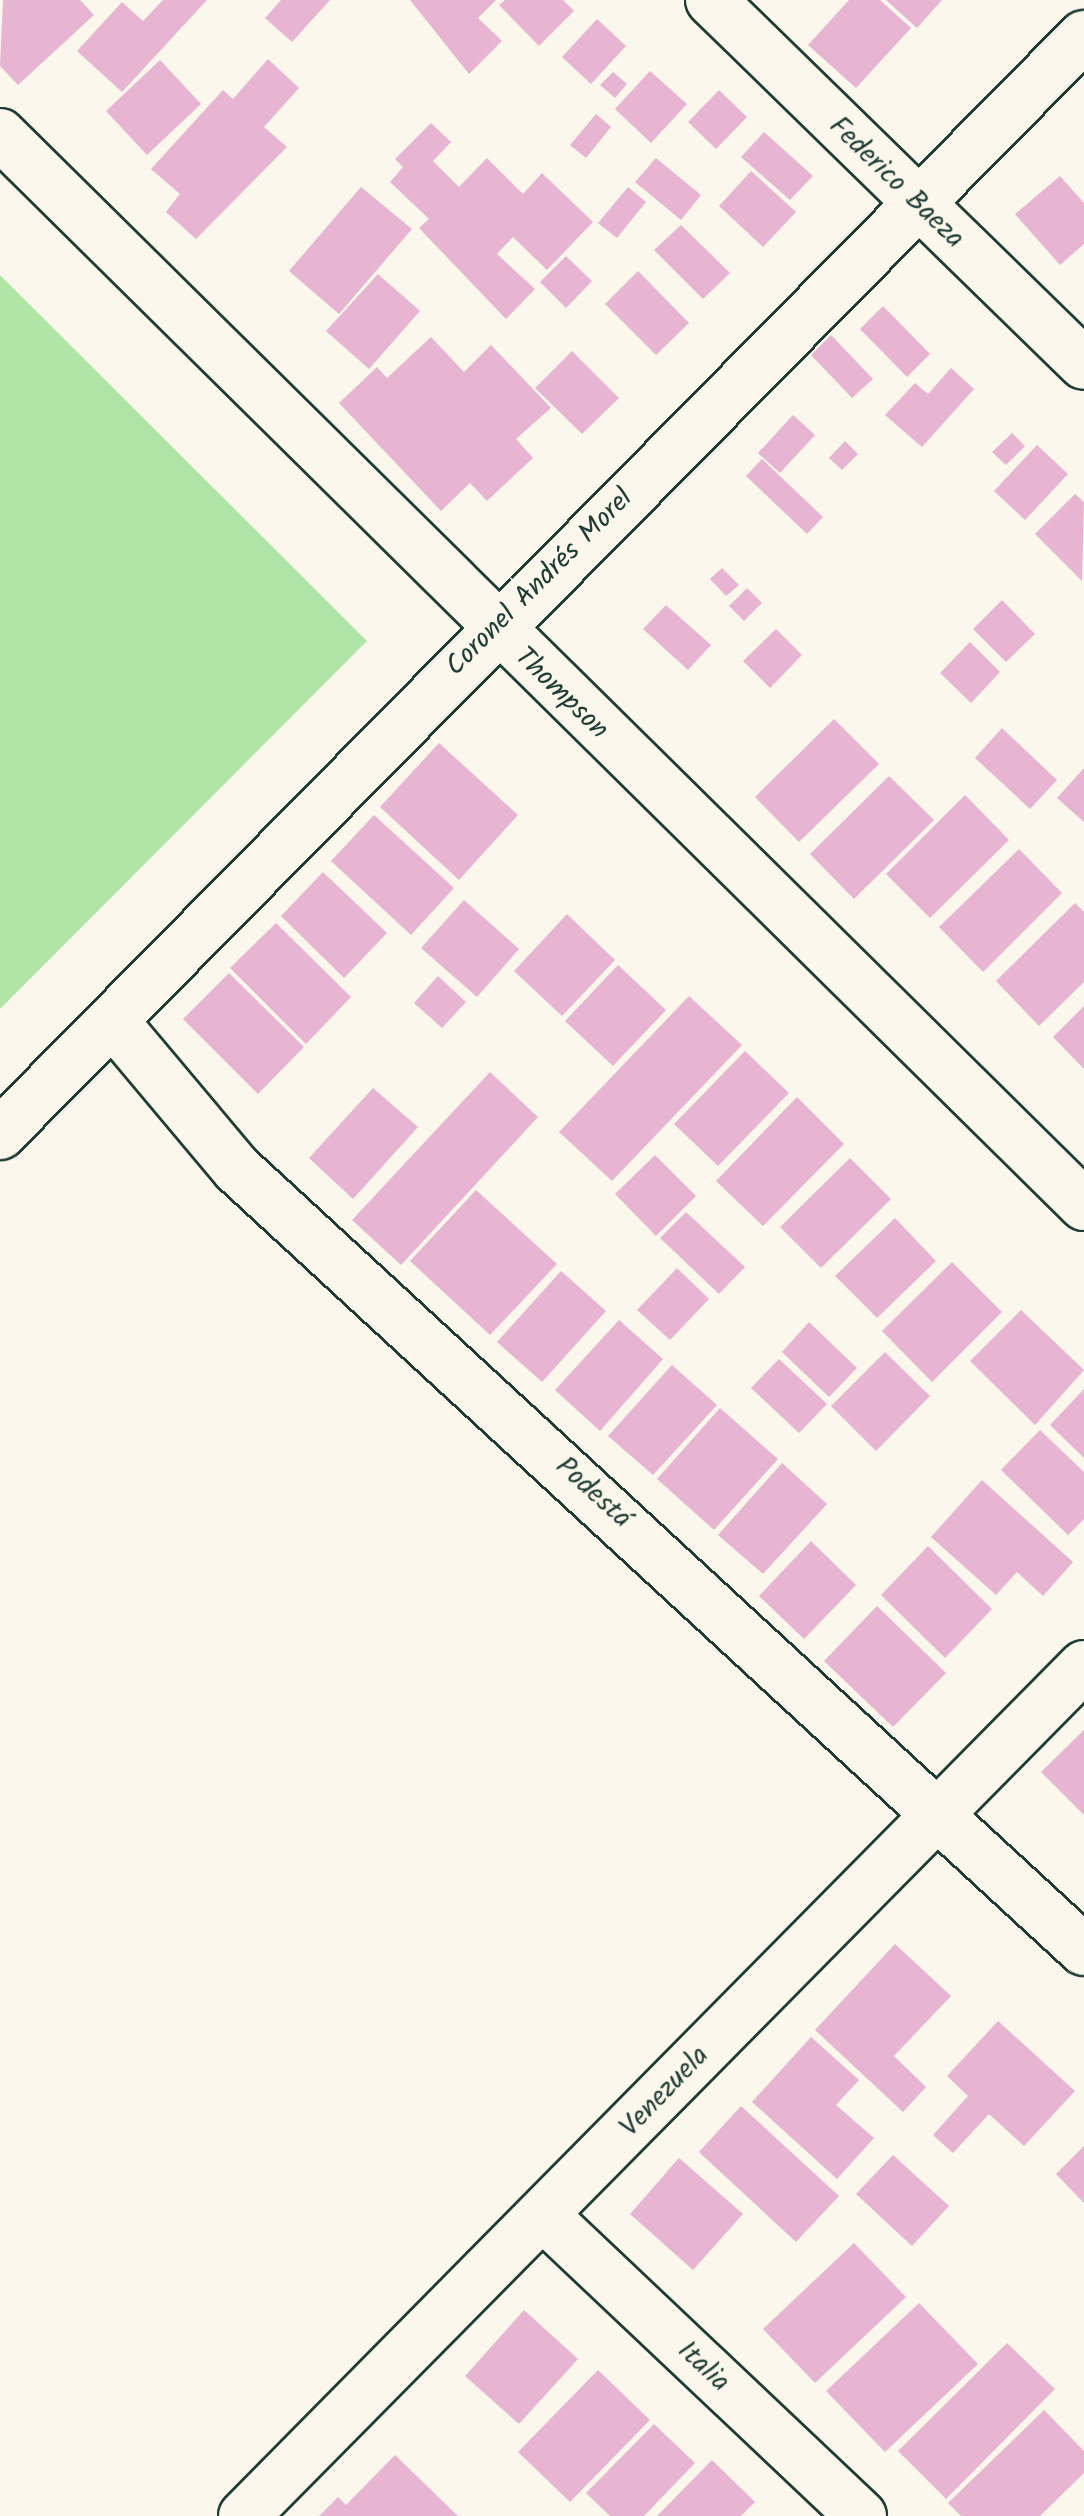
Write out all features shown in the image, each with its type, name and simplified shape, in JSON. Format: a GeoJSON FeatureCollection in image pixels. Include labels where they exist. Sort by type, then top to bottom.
{"type":"FeatureCollection","features":[{"type":"Feature","properties":{"kind":"street","name":"Federico Baeza"},"geometry":{"type":"LineString","coordinates":[[711,0],[1084,364]]}},
{"type":"Feature","properties":{"kind":"street","name":"Coronel Andrés Morel"},"geometry":{"type":"LineString","coordinates":[[0,1134],[116,1025],[494,628],[1084,36]]}},
{"type":"Feature","properties":{"kind":"street","name":"Thompson"},"geometry":{"type":"LineString","coordinates":[[0,134],[494,628],[1084,1205]]}},
{"type":"Feature","properties":{"kind":"street","name":"Podestá"},"geometry":{"type":"LineString","coordinates":[[116,1025],[237,1168],[939,1809],[1084,1950]]}},
{"type":"Feature","properties":{"kind":"street","name":"Venezuela"},"geometry":{"type":"LineString","coordinates":[[244,2516],[544,2218],[939,1809],[1084,1666]]}},
{"type":"Feature","properties":{"kind":"street","name":"Italia"},"geometry":{"type":"LineString","coordinates":[[544,2218],[861,2516]]}},
{"type":"Feature","properties":{"kind":"green space"},"geometry":{"type":"Polygon","coordinates":[[[0,275],[367,641],[0,1009],[0,275]]]}},
{"type":"Feature","properties":{"kind":"building"},"geometry":{"type":"Polygon","coordinates":[[[3,0],[80,0],[94,15],[18,85],[0,66],[3,0]]]}},
{"type":"Feature","properties":{"kind":"building"},"geometry":{"type":"Polygon","coordinates":[[[163,0],[207,0],[122,92],[77,51],[122,2],[143,21],[163,0]]]}},
{"type":"Feature","properties":{"kind":"building"},"geometry":{"type":"Polygon","coordinates":[[[281,0],[330,0],[292,42],[265,18],[281,0]]]}},
{"type":"Feature","properties":{"kind":"building"},"geometry":{"type":"Polygon","coordinates":[[[410,0],[496,0],[478,18],[502,41],[469,74],[410,0]]]}},
{"type":"Feature","properties":{"kind":"building"},"geometry":{"type":"Polygon","coordinates":[[[505,0],[563,0],[574,11],[539,46],[499,5],[505,0]]]}},
{"type":"Feature","properties":{"kind":"building"},"geometry":{"type":"Polygon","coordinates":[[[849,0],[880,0],[911,28],[856,88],[808,45],[849,0]]]}},
{"type":"Feature","properties":{"kind":"building"},"geometry":{"type":"Polygon","coordinates":[[[886,0],[942,0],[917,28],[886,0]]]}},
{"type":"Feature","properties":{"kind":"building"},"geometry":{"type":"Polygon","coordinates":[[[597,19],[626,46],[591,84],[562,57],[597,19]]]}},
{"type":"Feature","properties":{"kind":"building"},"geometry":{"type":"Polygon","coordinates":[[[268,59],[299,88],[264,127],[287,147],[196,239],[166,212],[180,194],[151,169],[223,90],[233,99],[268,59]]]}},
{"type":"Feature","properties":{"kind":"building"},"geometry":{"type":"Polygon","coordinates":[[[160,60],[201,104],[147,155],[106,111],[160,60]]]}},
{"type":"Feature","properties":{"kind":"building"},"geometry":{"type":"Polygon","coordinates":[[[650,71],[687,104],[651,143],[615,109],[650,71]]]}},
{"type":"Feature","properties":{"kind":"building"},"geometry":{"type":"Polygon","coordinates":[[[613,72],[627,84],[615,98],[600,85],[613,72]]]}},
{"type":"Feature","properties":{"kind":"building"},"geometry":{"type":"Polygon","coordinates":[[[719,90],[747,117],[716,149],[688,122],[719,90]]]}},
{"type":"Feature","properties":{"kind":"building"},"geometry":{"type":"Polygon","coordinates":[[[596,114],[611,127],[586,158],[570,145],[596,114]]]}},
{"type":"Feature","properties":{"kind":"building"},"geometry":{"type":"Polygon","coordinates":[[[431,123],[451,142],[433,161],[459,187],[487,158],[523,194],[542,173],[593,222],[547,270],[513,237],[497,254],[535,289],[506,319],[419,228],[429,219],[390,182],[403,167],[395,159],[431,123]]]}},
{"type":"Feature","properties":{"kind":"building"},"geometry":{"type":"Polygon","coordinates":[[[764,132],[813,176],[790,200],[741,157],[764,132]]]}},
{"type":"Feature","properties":{"kind":"building"},"geometry":{"type":"Polygon","coordinates":[[[656,158],[701,195],[681,220],[635,182],[656,158]]]}},
{"type":"Feature","properties":{"kind":"building"},"geometry":{"type":"Polygon","coordinates":[[[751,171],[796,212],[763,247],[719,206],[751,171]]]}},
{"type":"Feature","properties":{"kind":"building"},"geometry":{"type":"Polygon","coordinates":[[[1060,176],[1084,203],[1084,244],[1060,265],[1015,214],[1060,176]]]}},
{"type":"Feature","properties":{"kind":"building"},"geometry":{"type":"Polygon","coordinates":[[[361,187],[412,229],[339,314],[289,271],[361,187]]]}},
{"type":"Feature","properties":{"kind":"building"},"geometry":{"type":"Polygon","coordinates":[[[628,187],[646,202],[617,238],[598,223],[628,187]]]}},
{"type":"Feature","properties":{"kind":"building"},"geometry":{"type":"Polygon","coordinates":[[[681,225],[730,273],[703,299],[654,250],[681,225]]]}},
{"type":"Feature","properties":{"kind":"building"},"geometry":{"type":"Polygon","coordinates":[[[566,256],[592,281],[566,308],[540,282],[566,256]]]}},
{"type":"Feature","properties":{"kind":"building"},"geometry":{"type":"Polygon","coordinates":[[[638,271],[689,323],[656,355],[605,304],[638,271]]]}},
{"type":"Feature","properties":{"kind":"building"},"geometry":{"type":"Polygon","coordinates":[[[378,274],[420,311],[369,369],[326,331],[378,274]]]}},
{"type":"Feature","properties":{"kind":"building"},"geometry":{"type":"Polygon","coordinates":[[[883,306],[930,354],[907,377],[860,329],[883,306]]]}},
{"type":"Feature","properties":{"kind":"building"},"geometry":{"type":"Polygon","coordinates":[[[831,335],[873,379],[852,398],[811,355],[831,335]]]}},
{"type":"Feature","properties":{"kind":"building"},"geometry":{"type":"Polygon","coordinates":[[[431,337],[464,372],[491,345],[551,408],[516,439],[533,458],[487,501],[470,483],[441,511],[339,403],[377,367],[387,378],[431,337]]]}},
{"type":"Feature","properties":{"kind":"building"},"geometry":{"type":"Polygon","coordinates":[[[572,351],[619,398],[582,434],[535,388],[572,351]]]}},
{"type":"Feature","properties":{"kind":"building"},"geometry":{"type":"Polygon","coordinates":[[[951,368],[974,389],[922,447],[885,415],[915,383],[928,394],[951,368]]]}},
{"type":"Feature","properties":{"kind":"building"},"geometry":{"type":"Polygon","coordinates":[[[793,415],[815,435],[780,473],[758,453],[793,415]]]}},
{"type":"Feature","properties":{"kind":"building"},"geometry":{"type":"Polygon","coordinates":[[[1012,433],[1025,446],[1006,465],[992,452],[1012,433]]]}},
{"type":"Feature","properties":{"kind":"building"},"geometry":{"type":"Polygon","coordinates":[[[845,441],[858,454],[842,470],[829,458],[845,441]]]}},
{"type":"Feature","properties":{"kind":"building"},"geometry":{"type":"Polygon","coordinates":[[[1037,445],[1068,474],[1025,520],[994,491],[1037,445]]]}},
{"type":"Feature","properties":{"kind":"building"},"geometry":{"type":"Polygon","coordinates":[[[762,459],[823,517],[807,534],[746,476],[762,459]]]}},
{"type":"Feature","properties":{"kind":"building"},"geometry":{"type":"Polygon","coordinates":[[[1075,494],[1084,502],[1082,581],[1035,534],[1075,494]]]}},
{"type":"Feature","properties":{"kind":"building"},"geometry":{"type":"Polygon","coordinates":[[[722,568],[739,585],[726,596],[710,579],[722,568]]]}},
{"type":"Feature","properties":{"kind":"building"},"geometry":{"type":"Polygon","coordinates":[[[747,588],[762,603],[744,621],[729,606],[747,588]]]}},
{"type":"Feature","properties":{"kind":"building"},"geometry":{"type":"Polygon","coordinates":[[[1002,600],[1035,634],[1006,662],[973,629],[1002,600]]]}},
{"type":"Feature","properties":{"kind":"building"},"geometry":{"type":"Polygon","coordinates":[[[666,605],[711,645],[688,670],[643,629],[666,605]]]}},
{"type":"Feature","properties":{"kind":"building"},"geometry":{"type":"Polygon","coordinates":[[[776,629],[802,655],[770,688],[743,661],[776,629]]]}},
{"type":"Feature","properties":{"kind":"building"},"geometry":{"type":"Polygon","coordinates":[[[970,642],[1000,672],[971,703],[940,673],[970,642]]]}},
{"type":"Feature","properties":{"kind":"building"},"geometry":{"type":"Polygon","coordinates":[[[834,719],[879,764],[799,842],[755,797],[834,719]]]}},
{"type":"Feature","properties":{"kind":"building"},"geometry":{"type":"Polygon","coordinates":[[[1002,728],[1057,780],[1030,809],[975,758],[1002,728]]]}},
{"type":"Feature","properties":{"kind":"building"},"geometry":{"type":"Polygon","coordinates":[[[439,743],[518,815],[459,880],[380,807],[439,743]]]}},
{"type":"Feature","properties":{"kind":"building"},"geometry":{"type":"Polygon","coordinates":[[[1084,768],[1084,822],[1057,798],[1084,768]]]}},
{"type":"Feature","properties":{"kind":"building"},"geometry":{"type":"Polygon","coordinates":[[[889,776],[934,820],[854,899],[810,854],[889,776]]]}},
{"type":"Feature","properties":{"kind":"building"},"geometry":{"type":"Polygon","coordinates":[[[965,795],[1009,840],[930,918],[886,874],[965,795]]]}},
{"type":"Feature","properties":{"kind":"building"},"geometry":{"type":"Polygon","coordinates":[[[374,815],[454,888],[411,935],[331,861],[374,815]]]}},
{"type":"Feature","properties":{"kind":"building"},"geometry":{"type":"Polygon","coordinates":[[[1019,849],[1062,893],[983,972],[939,927],[1019,849]]]}},
{"type":"Feature","properties":{"kind":"building"},"geometry":{"type":"Polygon","coordinates":[[[323,872],[387,933],[344,978],[281,916],[323,872]]]}},
{"type":"Feature","properties":{"kind":"building"},"geometry":{"type":"Polygon","coordinates":[[[464,900],[519,949],[477,997],[421,948],[464,900]]]}},
{"type":"Feature","properties":{"kind":"building"},"geometry":{"type":"Polygon","coordinates":[[[1075,903],[1084,912],[1084,982],[1039,1026],[996,981],[1075,903]]]}},
{"type":"Feature","properties":{"kind":"building"},"geometry":{"type":"Polygon","coordinates":[[[567,914],[615,960],[562,1016],[514,971],[567,914]]]}},
{"type":"Feature","properties":{"kind":"building"},"geometry":{"type":"Polygon","coordinates":[[[276,923],[351,997],[306,1044],[230,968],[276,923]]]}},
{"type":"Feature","properties":{"kind":"building"},"geometry":{"type":"Polygon","coordinates":[[[618,965],[666,1010],[613,1066],[565,1021],[618,965]]]}},
{"type":"Feature","properties":{"kind":"building"},"geometry":{"type":"Polygon","coordinates":[[[229,973],[304,1047],[258,1094],[183,1019],[229,973]]]}},
{"type":"Feature","properties":{"kind":"building"},"geometry":{"type":"Polygon","coordinates":[[[438,976],[466,1002],[442,1028],[414,1003],[438,976]]]}},
{"type":"Feature","properties":{"kind":"building"},"geometry":{"type":"Polygon","coordinates":[[[689,996],[742,1045],[612,1181],[559,1132],[689,996]]]}},
{"type":"Feature","properties":{"kind":"building"},"geometry":{"type":"Polygon","coordinates":[[[1084,1006],[1084,1069],[1053,1037],[1084,1006]]]}},
{"type":"Feature","properties":{"kind":"building"},"geometry":{"type":"Polygon","coordinates":[[[745,1051],[789,1093],[718,1166],[674,1124],[745,1051]]]}},
{"type":"Feature","properties":{"kind":"building"},"geometry":{"type":"Polygon","coordinates":[[[490,1072],[538,1117],[401,1265],[352,1220],[490,1072]]]}},
{"type":"Feature","properties":{"kind":"building"},"geometry":{"type":"Polygon","coordinates":[[[373,1088],[418,1127],[353,1199],[309,1158],[373,1088]]]}},
{"type":"Feature","properties":{"kind":"building"},"geometry":{"type":"Polygon","coordinates":[[[797,1097],[844,1144],[763,1226],[716,1181],[797,1097]]]}},
{"type":"Feature","properties":{"kind":"building"},"geometry":{"type":"Polygon","coordinates":[[[655,1155],[696,1196],[656,1236],[615,1194],[655,1155]]]}},
{"type":"Feature","properties":{"kind":"building"},"geometry":{"type":"Polygon","coordinates":[[[850,1158],[891,1199],[821,1268],[780,1227],[850,1158]]]}},
{"type":"Feature","properties":{"kind":"building"},"geometry":{"type":"Polygon","coordinates":[[[476,1190],[557,1264],[490,1335],[410,1261],[476,1190]]]}},
{"type":"Feature","properties":{"kind":"building"},"geometry":{"type":"Polygon","coordinates":[[[686,1212],[745,1267],[719,1294],[660,1238],[686,1212]]]}},
{"type":"Feature","properties":{"kind":"building"},"geometry":{"type":"Polygon","coordinates":[[[895,1218],[936,1261],[877,1318],[835,1276],[895,1218]]]}},
{"type":"Feature","properties":{"kind":"building"},"geometry":{"type":"Polygon","coordinates":[[[952,1262],[1002,1312],[932,1382],[882,1331],[952,1262]]]}},
{"type":"Feature","properties":{"kind":"building"},"geometry":{"type":"Polygon","coordinates":[[[677,1268],[709,1299],[670,1340],[637,1310],[677,1268]]]}},
{"type":"Feature","properties":{"kind":"building"},"geometry":{"type":"Polygon","coordinates":[[[561,1271],[606,1311],[542,1382],[497,1342],[561,1271]]]}},
{"type":"Feature","properties":{"kind":"building"},"geometry":{"type":"Polygon","coordinates":[[[1021,1310],[1084,1370],[1035,1425],[970,1361],[1021,1310]]]}},
{"type":"Feature","properties":{"kind":"building"},"geometry":{"type":"Polygon","coordinates":[[[619,1320],[663,1359],[600,1431],[555,1390],[619,1320]]]}},
{"type":"Feature","properties":{"kind":"building"},"geometry":{"type":"Polygon","coordinates":[[[809,1322],[857,1368],[829,1397],[782,1352],[809,1322]]]}},
{"type":"Feature","properties":{"kind":"building"},"geometry":{"type":"Polygon","coordinates":[[[885,1352],[930,1396],[876,1451],[831,1406],[885,1352]]]}},
{"type":"Feature","properties":{"kind":"building"},"geometry":{"type":"Polygon","coordinates":[[[779,1359],[827,1404],[799,1433],[751,1388],[779,1359]]]}},
{"type":"Feature","properties":{"kind":"building"},"geometry":{"type":"Polygon","coordinates":[[[672,1365],[717,1405],[653,1475],[608,1436],[672,1365]]]}},
{"type":"Feature","properties":{"kind":"building"},"geometry":{"type":"Polygon","coordinates":[[[1084,1389],[1084,1458],[1050,1425],[1084,1389]]]}},
{"type":"Feature","properties":{"kind":"building"},"geometry":{"type":"Polygon","coordinates":[[[720,1408],[778,1459],[714,1530],[657,1479],[720,1408]]]}},
{"type":"Feature","properties":{"kind":"building"},"geometry":{"type":"Polygon","coordinates":[[[1040,1430],[1084,1472],[1084,1519],[1068,1535],[1001,1470],[1040,1430]]]}},
{"type":"Feature","properties":{"kind":"building"},"geometry":{"type":"Polygon","coordinates":[[[782,1463],[827,1504],[763,1574],[718,1535],[782,1463]]]}},
{"type":"Feature","properties":{"kind":"building"},"geometry":{"type":"Polygon","coordinates":[[[982,1480],[1073,1562],[1043,1596],[1017,1572],[996,1595],[931,1537],[982,1480]]]}},
{"type":"Feature","properties":{"kind":"building"},"geometry":{"type":"Polygon","coordinates":[[[811,1541],[856,1585],[804,1639],[759,1596],[811,1541]]]}},
{"type":"Feature","properties":{"kind":"building"},"geometry":{"type":"Polygon","coordinates":[[[928,1546],[992,1609],[945,1658],[881,1595],[928,1546]]]}},
{"type":"Feature","properties":{"kind":"building"},"geometry":{"type":"Polygon","coordinates":[[[877,1606],[946,1673],[893,1727],[824,1661],[877,1606]]]}},
{"type":"Feature","properties":{"kind":"building"},"geometry":{"type":"Polygon","coordinates":[[[1084,1730],[1084,1815],[1041,1772],[1084,1730]]]}},
{"type":"Feature","properties":{"kind":"building"},"geometry":{"type":"Polygon","coordinates":[[[895,1944],[951,1996],[894,2056],[926,2087],[903,2112],[815,2030],[895,1944]]]}},
{"type":"Feature","properties":{"kind":"building"},"geometry":{"type":"Polygon","coordinates":[[[998,2021],[1075,2091],[1024,2146],[989,2114],[953,2153],[933,2135],[968,2096],[947,2076],[998,2021]]]}},
{"type":"Feature","properties":{"kind":"building"},"geometry":{"type":"Polygon","coordinates":[[[811,2037],[859,2080],[836,2105],[874,2138],[837,2179],[752,2102],[811,2037]]]}},
{"type":"Feature","properties":{"kind":"building"},"geometry":{"type":"Polygon","coordinates":[[[741,2106],[839,2196],[796,2242],[699,2152],[741,2106]]]}},
{"type":"Feature","properties":{"kind":"building"},"geometry":{"type":"Polygon","coordinates":[[[1084,2146],[1084,2203],[1056,2174],[1084,2146]]]}},
{"type":"Feature","properties":{"kind":"building"},"geometry":{"type":"Polygon","coordinates":[[[893,2155],[949,2206],[912,2246],[856,2194],[893,2155]]]}},
{"type":"Feature","properties":{"kind":"building"},"geometry":{"type":"Polygon","coordinates":[[[679,2158],[743,2214],[693,2270],[630,2214],[679,2158]]]}},
{"type":"Feature","properties":{"kind":"building"},"geometry":{"type":"Polygon","coordinates":[[[854,2243],[906,2297],[815,2383],[763,2329],[854,2243]]]}},
{"type":"Feature","properties":{"kind":"building"},"geometry":{"type":"Polygon","coordinates":[[[919,2303],[978,2364],[885,2452],[826,2391],[919,2303]]]}},
{"type":"Feature","properties":{"kind":"building"},"geometry":{"type":"Polygon","coordinates":[[[524,2310],[578,2359],[519,2424],[465,2376],[524,2310]]]}},
{"type":"Feature","properties":{"kind":"building"},"geometry":{"type":"Polygon","coordinates":[[[1007,2343],[1055,2389],[946,2499],[898,2451],[1007,2343]]]}},
{"type":"Feature","properties":{"kind":"building"},"geometry":{"type":"Polygon","coordinates":[[[598,2370],[650,2420],[570,2502],[518,2452],[598,2370]]]}},
{"type":"Feature","properties":{"kind":"building"},"geometry":{"type":"Polygon","coordinates":[[[1044,2410],[1084,2451],[1084,2473],[1040,2516],[961,2516],[948,2503],[1044,2410]]]}},
{"type":"Feature","properties":{"kind":"building"},"geometry":{"type":"Polygon","coordinates":[[[654,2424],[695,2463],[644,2516],[610,2516],[586,2493],[654,2424]]]}},
{"type":"Feature","properties":{"kind":"building"},"geometry":{"type":"Polygon","coordinates":[[[395,2455],[458,2516],[319,2516],[338,2497],[346,2505],[395,2455]]]}},
{"type":"Feature","properties":{"kind":"building"},"geometry":{"type":"Polygon","coordinates":[[[712,2460],[755,2502],[741,2516],[657,2516],[712,2460]]]}}]}
